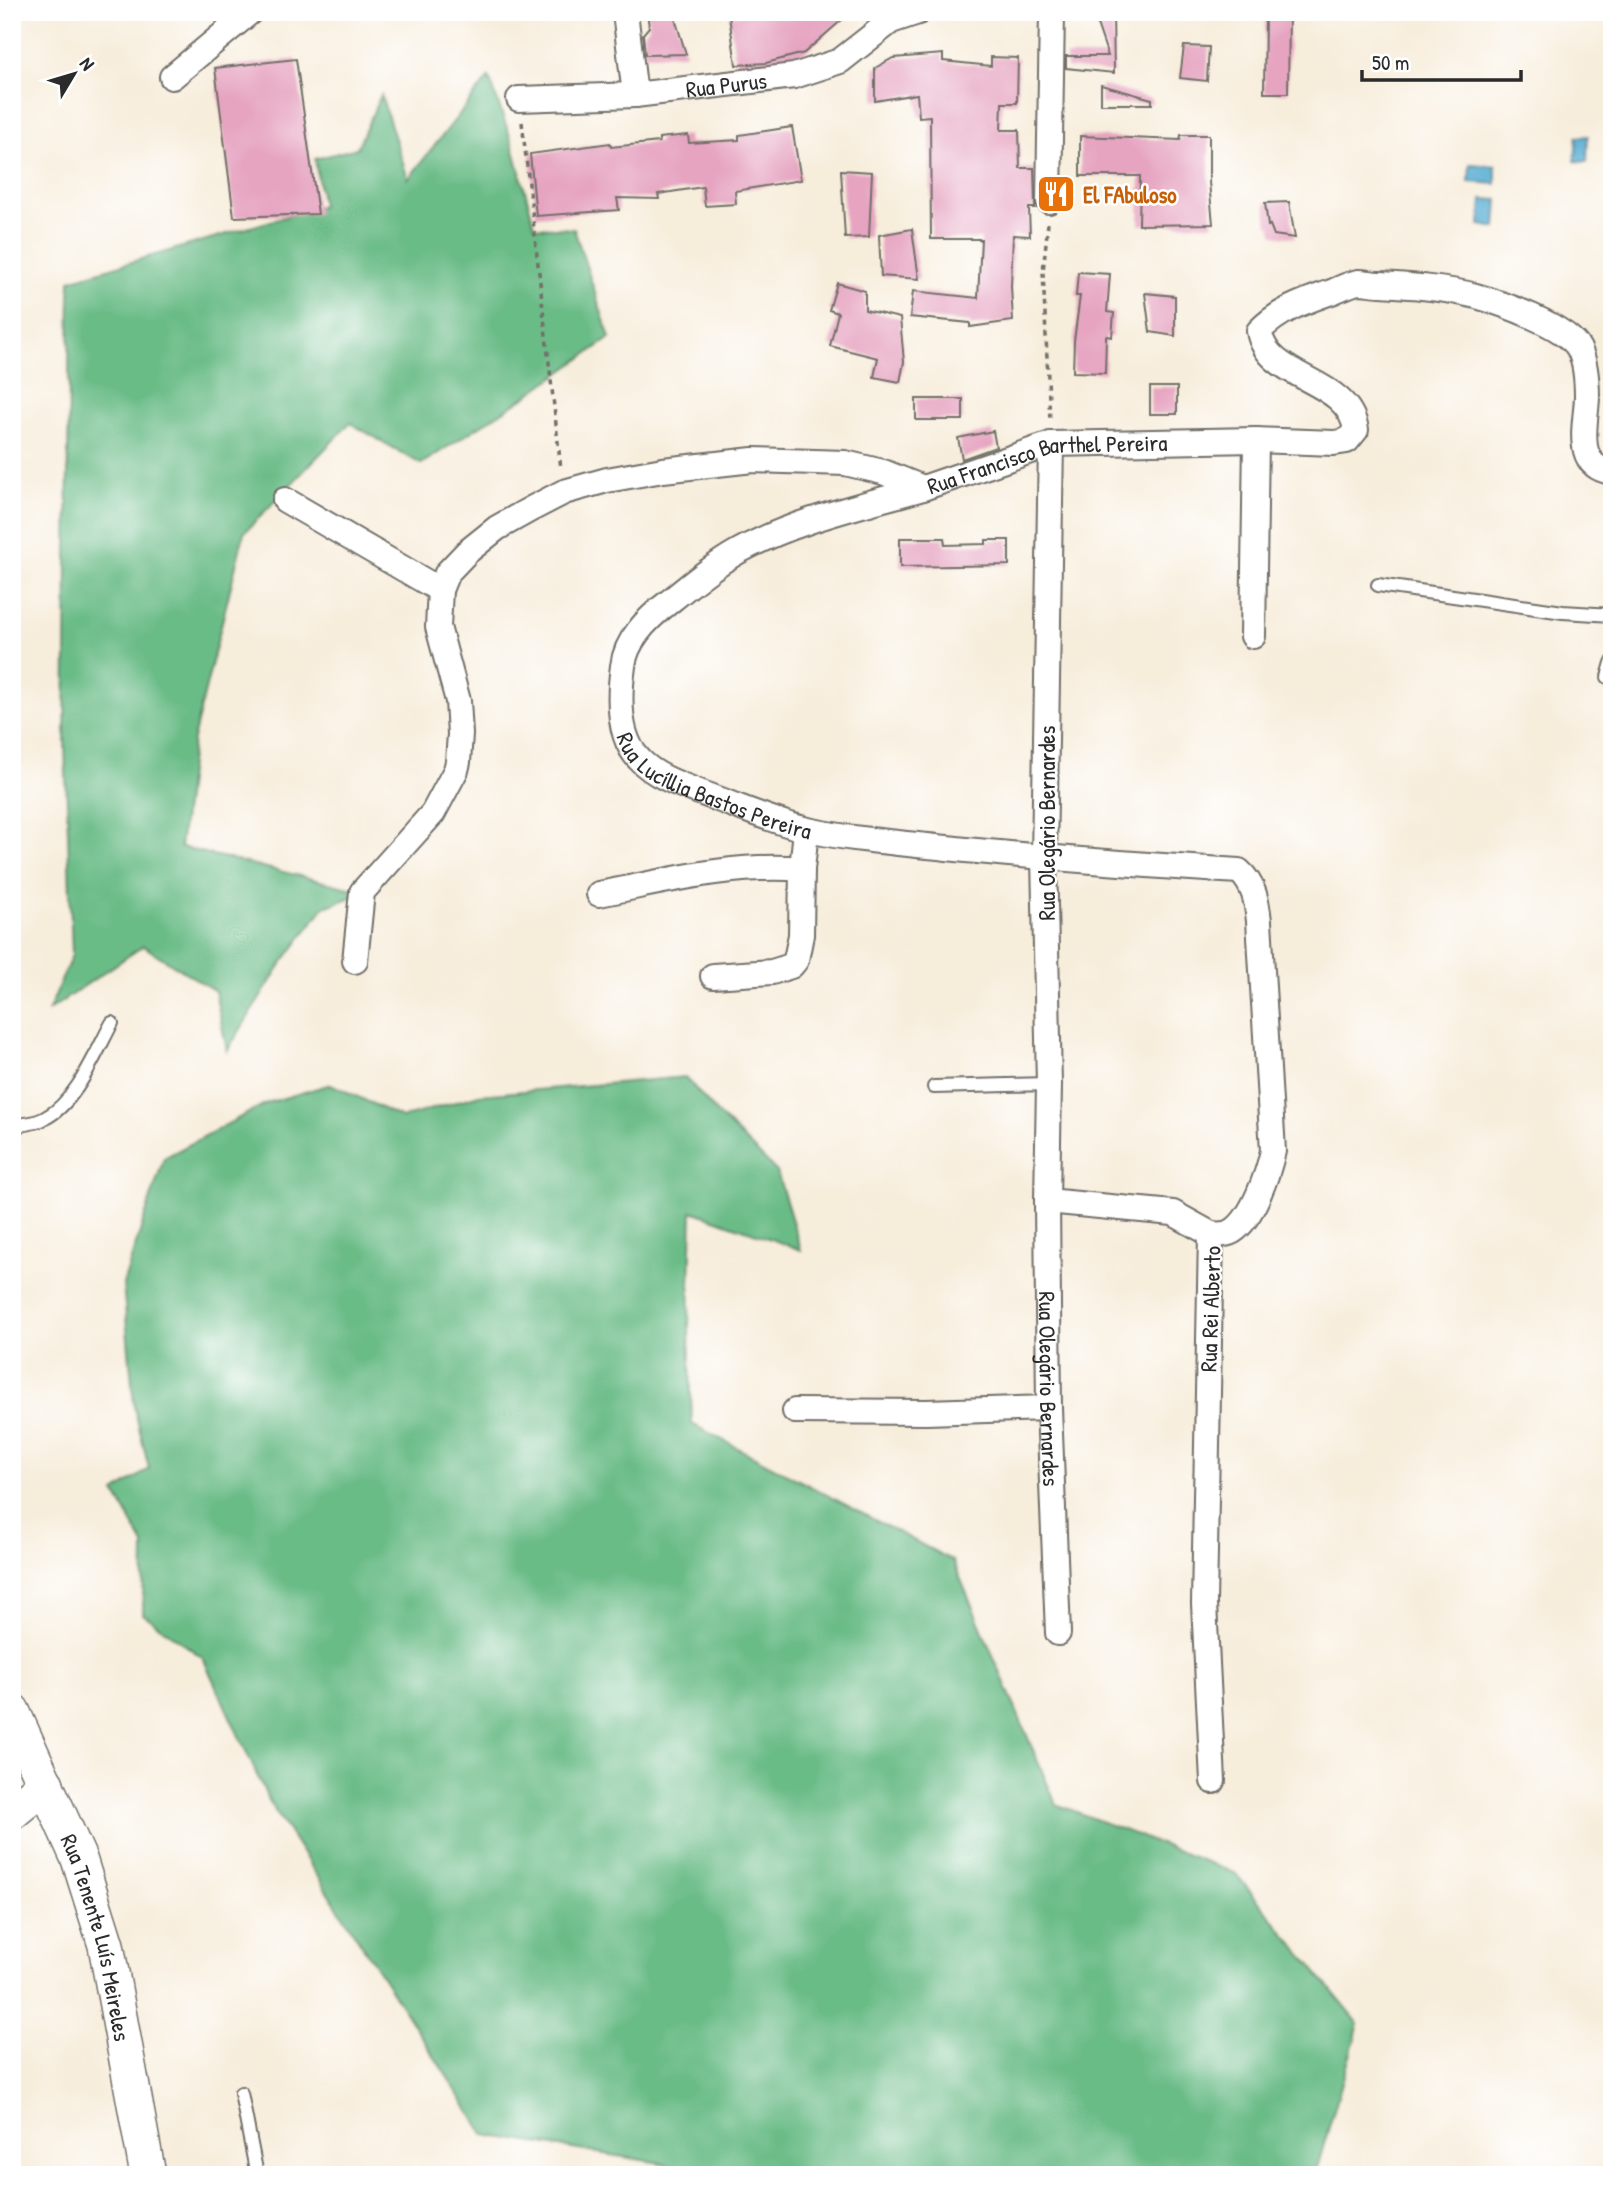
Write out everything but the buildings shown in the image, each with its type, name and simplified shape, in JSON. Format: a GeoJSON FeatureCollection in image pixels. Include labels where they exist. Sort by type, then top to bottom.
{"type":"FeatureCollection","features":[{"type":"Feature","properties":{"kind":"main road","name":"Rua Tenente Luís Meireles"},"geometry":{"type":"LineString","coordinates":[[12,1711],[79,1859],[106,1945],[148,2175]]}},
{"type":"Feature","properties":{"kind":"main road"},"geometry":{"type":"LineString","coordinates":[[12,1812],[46,1784]]}},
{"type":"Feature","properties":{"kind":"street"},"geometry":{"type":"LineString","coordinates":[[172,77],[250,12]]}},
{"type":"Feature","properties":{"kind":"street"},"geometry":{"type":"LineString","coordinates":[[625,12],[635,95]]}},
{"type":"Feature","properties":{"kind":"street","name":"Rua Purus"},"geometry":{"type":"LineString","coordinates":[[519,99],[635,95],[794,76],[840,61],[891,21],[918,12]]}},
{"type":"Feature","properties":{"kind":"street"},"geometry":{"type":"LineString","coordinates":[[1049,201],[1052,12]]}},
{"type":"Feature","properties":{"kind":"street","name":"Rua Francisco Barthel Pereira"},"geometry":{"type":"LineString","coordinates":[[355,961],[362,892],[433,813],[458,762],[458,701],[438,627],[440,590],[447,573],[467,552],[497,528],[564,492],[607,480],[663,470],[753,460],[845,463],[883,472],[923,488],[1051,444],[1348,441],[1356,430],[1354,416],[1346,406],[1315,381],[1279,362],[1261,342],[1259,331],[1270,319],[1297,304],[1357,282],[1409,285],[1476,296],[1552,327],[1573,342],[1578,348],[1586,379],[1584,443],[1591,462],[1605,471]]}},
{"type":"Feature","properties":{"kind":"street"},"geometry":{"type":"LineString","coordinates":[[1252,636],[1256,440]]}},
{"type":"Feature","properties":{"kind":"street","name":"Rua Olegário Bernardes"},"geometry":{"type":"LineString","coordinates":[[1051,444],[1044,858],[1049,1084],[1049,1408],[1058,1633]]}},
{"type":"Feature","properties":{"kind":"street","name":"Rua Lucíllia Bastos Pereira"},"geometry":{"type":"LineString","coordinates":[[923,488],[784,530],[738,552],[695,580],[654,613],[630,642],[624,658],[620,687],[622,718],[629,746],[639,760],[656,773],[700,792],[806,830],[859,839],[1044,858],[1239,872]]}},
{"type":"Feature","properties":{"kind":"street"},"geometry":{"type":"LineString","coordinates":[[285,500],[440,590]]}},
{"type":"Feature","properties":{"kind":"street"},"geometry":{"type":"LineString","coordinates":[[713,976],[772,972],[791,966],[796,960],[801,935],[802,869],[806,830]]}},
{"type":"Feature","properties":{"kind":"street"},"geometry":{"type":"LineString","coordinates":[[599,894],[744,868],[802,869]]}},
{"type":"Feature","properties":{"kind":"street","name":"Rua Rei Alberto"},"geometry":{"type":"LineString","coordinates":[[1213,1780],[1204,1604],[1211,1234],[1231,1232],[1240,1225],[1269,1168],[1273,1152],[1257,905],[1250,884],[1239,872]]}},
{"type":"Feature","properties":{"kind":"street"},"geometry":{"type":"LineString","coordinates":[[1047,1201],[1173,1213],[1211,1234]]}},
{"type":"Feature","properties":{"kind":"street"},"geometry":{"type":"LineString","coordinates":[[795,1410],[926,1412],[1049,1408]]}},
{"type":"Feature","properties":{"kind":"lane"},"geometry":{"type":"LineString","coordinates":[[1378,585],[1563,611],[1612,615]]}},
{"type":"Feature","properties":{"kind":"lane"},"geometry":{"type":"LineString","coordinates":[[1608,677],[1612,663]]}},
{"type":"Feature","properties":{"kind":"lane"},"geometry":{"type":"LineString","coordinates":[[12,1126],[37,1122],[58,1110],[82,1079],[112,1023]]}},
{"type":"Feature","properties":{"kind":"lane"},"geometry":{"type":"LineString","coordinates":[[933,1087],[1049,1084]]}},
{"type":"Feature","properties":{"kind":"lane"},"geometry":{"type":"LineString","coordinates":[[242,2094],[257,2175]]}},
{"type":"Feature","properties":{"kind":"path"},"geometry":{"type":"LineString","coordinates":[[519,99],[564,492]]}},
{"type":"Feature","properties":{"kind":"path"},"geometry":{"type":"LineString","coordinates":[[1049,201],[1043,272],[1051,444]]}},
{"type":"Feature","properties":{"kind":"green space"},"geometry":{"type":"Polygon","coordinates":[[[489,77],[511,139],[535,227],[574,229],[610,338],[421,464],[350,423],[244,533],[193,739],[180,847],[366,892],[324,907],[280,966],[227,1051],[215,991],[143,946],[49,1010],[72,955],[65,744],[70,280],[322,206],[315,159],[357,148],[381,95],[408,179],[489,77]]]}},
{"type":"Feature","properties":{"kind":"green space"},"geometry":{"type":"Polygon","coordinates":[[[685,1077],[777,1172],[801,1250],[692,1211],[689,1325],[692,1424],[953,1561],[1056,1804],[1235,1873],[1359,2024],[1315,2175],[670,2175],[667,2164],[485,2135],[270,1803],[203,1658],[143,1614],[144,1545],[115,1492],[149,1469],[134,1406],[123,1284],[164,1158],[267,1103],[331,1084],[402,1118],[479,1095],[685,1077]]]}},
{"type":"Feature","properties":{"kind":"water"},"geometry":{"type":"Polygon","coordinates":[[[1588,136],[1587,162],[1575,161],[1577,137],[1588,136]]]}},
{"type":"Feature","properties":{"kind":"water"},"geometry":{"type":"Polygon","coordinates":[[[1470,164],[1496,166],[1496,184],[1469,182],[1470,164]]]}},
{"type":"Feature","properties":{"kind":"water"},"geometry":{"type":"Polygon","coordinates":[[[1482,199],[1498,200],[1496,228],[1480,225],[1482,199]]]}},
{"type":"Feature","properties":{"kind":"place","name":"El FAbuloso"},"geometry":{"type":"Point","coordinates":[1056,194]}}]}
